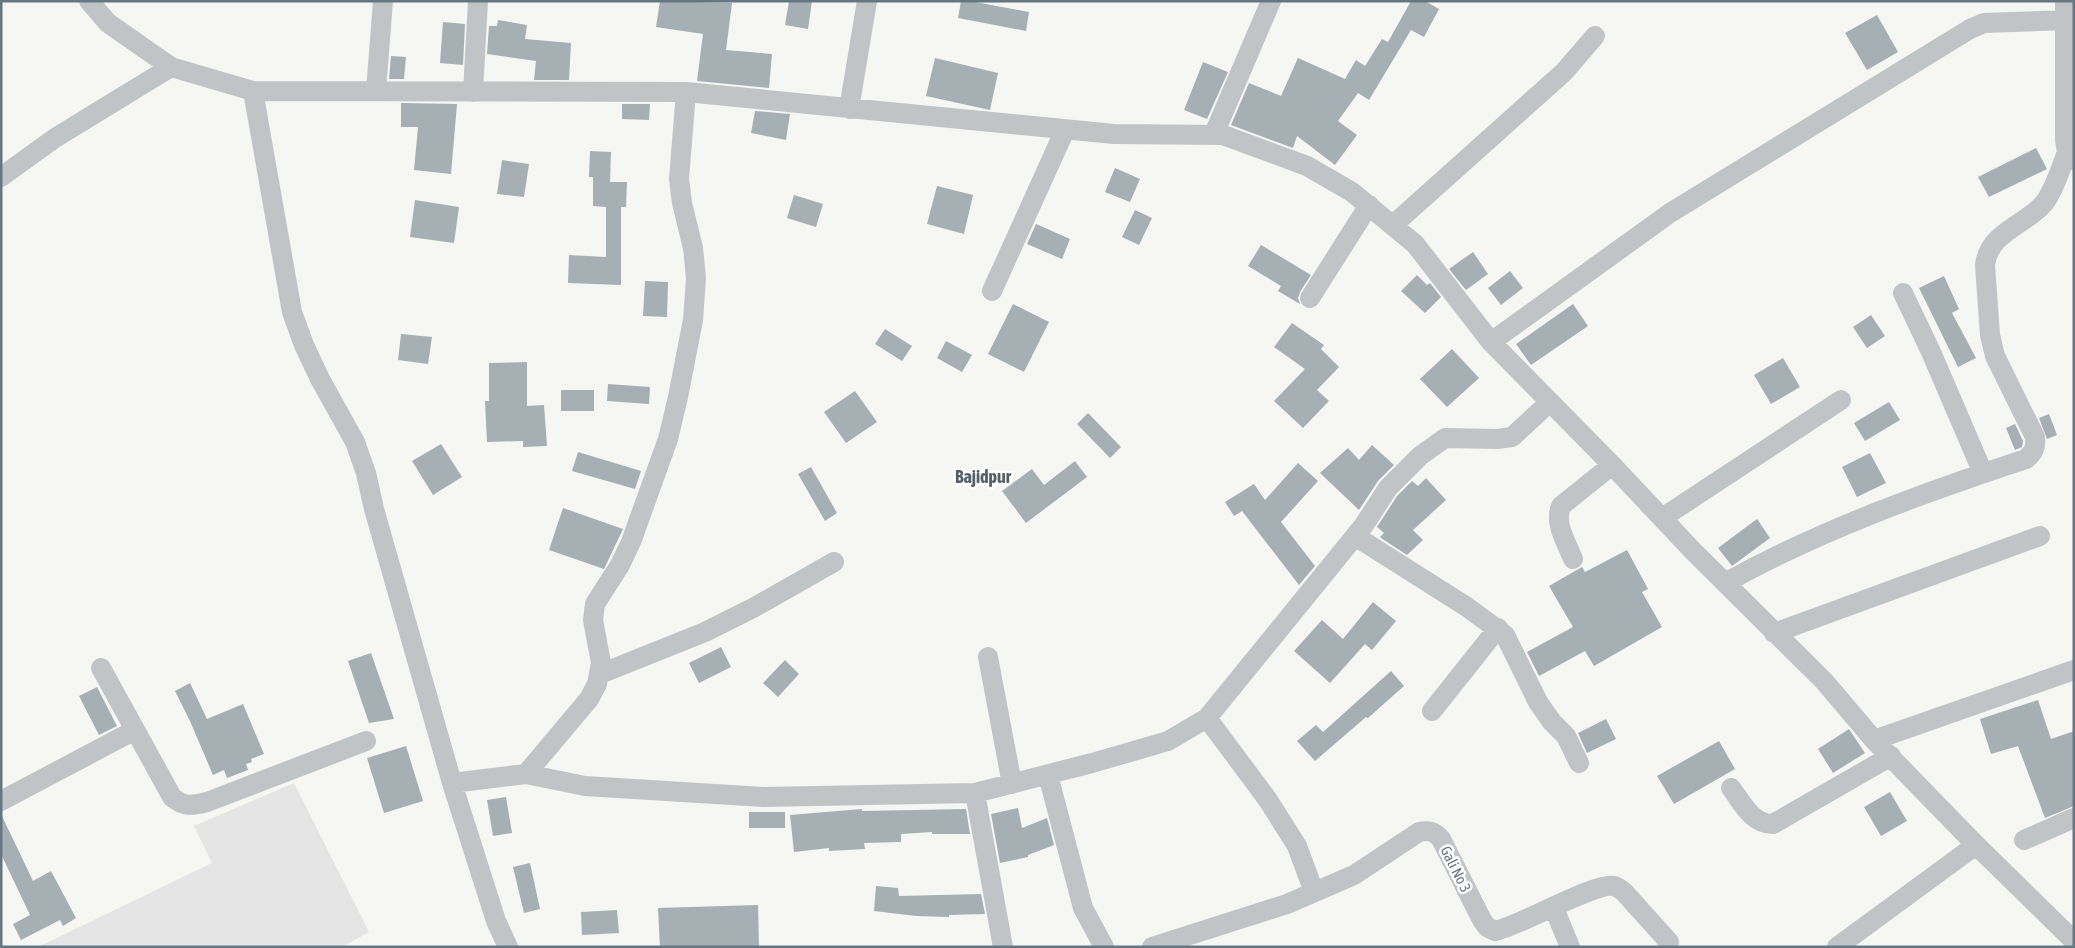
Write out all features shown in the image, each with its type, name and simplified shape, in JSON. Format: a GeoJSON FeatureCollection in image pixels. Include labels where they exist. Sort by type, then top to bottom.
{"type":"FeatureCollection","features":[{"type":"Feature","properties":{"kind":"street"},"geometry":{"type":"LineString","coordinates":[[89,1],[108,23],[171,67],[253,91],[686,92],[1114,134],[1214,134],[1232,137],[1307,166],[1352,192],[1415,244],[1491,342],[1774,633],[1824,681],[1874,740],[2074,941]]}},
{"type":"Feature","properties":{"kind":"street"},"geometry":{"type":"LineString","coordinates":[[376,91],[384,1]]}},
{"type":"Feature","properties":{"kind":"street"},"geometry":{"type":"LineString","coordinates":[[473,92],[478,1]]}},
{"type":"Feature","properties":{"kind":"street"},"geometry":{"type":"LineString","coordinates":[[849,109],[867,1]]}},
{"type":"Feature","properties":{"kind":"street"},"geometry":{"type":"LineString","coordinates":[[1214,134],[1271,1]]}},
{"type":"Feature","properties":{"kind":"street"},"geometry":{"type":"LineString","coordinates":[[1491,342],[1670,213],[1970,29],[1984,23],[2065,10],[2065,140],[2071,156],[2046,202],[2009,229],[1986,255],[1985,265],[1989,322],[1995,356],[2035,437],[2036,446],[2033,453],[2026,459],[1922,494],[1781,553],[1725,583]]}},
{"type":"Feature","properties":{"kind":"street"},"geometry":{"type":"LineString","coordinates":[[1393,225],[1564,72],[1595,36]]}},
{"type":"Feature","properties":{"kind":"street"},"geometry":{"type":"LineString","coordinates":[[1,177],[55,138],[171,67]]}},
{"type":"Feature","properties":{"kind":"street"},"geometry":{"type":"LineString","coordinates":[[253,91],[292,312],[304,345],[355,442],[366,473],[452,783],[496,921],[508,947]]}},
{"type":"Feature","properties":{"kind":"street"},"geometry":{"type":"LineString","coordinates":[[526,774],[589,699],[600,674],[593,620],[595,604],[620,564],[631,542],[668,439],[693,320],[695,268],[693,248],[682,203],[680,179],[686,92]]}},
{"type":"Feature","properties":{"kind":"street"},"geometry":{"type":"LineString","coordinates":[[992,292],[1065,130]]}},
{"type":"Feature","properties":{"kind":"street"},"geometry":{"type":"LineString","coordinates":[[1310,298],[1369,205]]}},
{"type":"Feature","properties":{"kind":"street"},"geometry":{"type":"LineString","coordinates":[[1903,293],[1931,352],[1983,473]]}},
{"type":"Feature","properties":{"kind":"street"},"geometry":{"type":"LineString","coordinates":[[1662,518],[1841,400]]}},
{"type":"Feature","properties":{"kind":"street"},"geometry":{"type":"LineString","coordinates":[[452,783],[526,774],[585,786],[754,796],[975,792],[1048,775],[1168,741],[1207,718],[1354,536],[1388,488],[1420,456],[1438,442],[1454,437],[1497,439],[1512,437],[1550,402]]}},
{"type":"Feature","properties":{"kind":"street"},"geometry":{"type":"LineString","coordinates":[[1573,558],[1559,523],[1558,515],[1561,506],[1612,465]]}},
{"type":"Feature","properties":{"kind":"street"},"geometry":{"type":"LineString","coordinates":[[1354,536],[1498,628],[1505,635],[1538,702],[1552,722],[1566,736],[1579,763]]}},
{"type":"Feature","properties":{"kind":"street"},"geometry":{"type":"LineString","coordinates":[[1774,633],[2040,536]]}},
{"type":"Feature","properties":{"kind":"street"},"geometry":{"type":"LineString","coordinates":[[600,674],[714,628],[834,562]]}},
{"type":"Feature","properties":{"kind":"street"},"geometry":{"type":"LineString","coordinates":[[1432,712],[1498,628]]}},
{"type":"Feature","properties":{"kind":"street"},"geometry":{"type":"LineString","coordinates":[[988,656],[1012,784]]}},
{"type":"Feature","properties":{"kind":"street"},"geometry":{"type":"LineString","coordinates":[[101,668],[172,797],[179,803],[190,806],[207,802],[366,741]]}},
{"type":"Feature","properties":{"kind":"street"},"geometry":{"type":"LineString","coordinates":[[1874,740],[2074,670]]}},
{"type":"Feature","properties":{"kind":"street"},"geometry":{"type":"LineString","coordinates":[[1152,947],[1278,907],[1314,892],[1297,846],[1268,800],[1207,718]]}},
{"type":"Feature","properties":{"kind":"street"},"geometry":{"type":"LineString","coordinates":[[1,801],[135,730]]}},
{"type":"Feature","properties":{"kind":"street"},"geometry":{"type":"LineString","coordinates":[[1731,788],[1754,819],[1763,824],[1773,824],[1891,756]]}},
{"type":"Feature","properties":{"kind":"street"},"geometry":{"type":"LineString","coordinates":[[1048,775],[1083,908],[1104,947]]}},
{"type":"Feature","properties":{"kind":"street"},"geometry":{"type":"LineString","coordinates":[[975,792],[1003,947]]}},
{"type":"Feature","properties":{"kind":"street"},"geometry":{"type":"LineString","coordinates":[[2024,840],[2074,818]]}},
{"type":"Feature","properties":{"kind":"street","name":"Gali No 3"},"geometry":{"type":"LineString","coordinates":[[1314,892],[1354,875],[1419,832],[1428,830],[1435,832],[1441,839],[1487,927],[1495,931],[1503,929],[1554,908]]}},
{"type":"Feature","properties":{"kind":"street"},"geometry":{"type":"LineString","coordinates":[[1837,947],[1976,844]]}},
{"type":"Feature","properties":{"kind":"street"},"geometry":{"type":"LineString","coordinates":[[1570,947],[1554,908],[1593,889],[1605,886],[1615,886],[1624,892],[1669,942]]}},
{"type":"Feature","properties":{"kind":"shaded area"},"geometry":{"type":"Polygon","coordinates":[[[294,783],[369,932],[342,947],[38,947],[212,863],[194,826],[294,783]]]}},
{"type":"Feature","properties":{"kind":"building"},"geometry":{"type":"Polygon","coordinates":[[[660,1],[732,3],[726,50],[772,54],[769,88],[697,81],[703,34],[656,27],[660,1]]]}},
{"type":"Feature","properties":{"kind":"building"},"geometry":{"type":"Polygon","coordinates":[[[789,1],[812,1],[808,29],[785,25],[789,1]]]}},
{"type":"Feature","properties":{"kind":"building"},"geometry":{"type":"Polygon","coordinates":[[[961,1],[1029,12],[1026,31],[958,18],[961,1]]]}},
{"type":"Feature","properties":{"kind":"building"},"geometry":{"type":"Polygon","coordinates":[[[1411,1],[1425,1],[1439,9],[1424,37],[1411,30],[1369,100],[1358,93],[1338,121],[1357,135],[1335,165],[1297,136],[1293,148],[1231,125],[1249,83],[1281,96],[1298,58],[1345,79],[1356,60],[1365,66],[1382,39],[1388,42],[1411,1]]]}},
{"type":"Feature","properties":{"kind":"building"},"geometry":{"type":"Polygon","coordinates":[[[1877,15],[1898,52],[1867,70],[1845,33],[1877,15]]]}},
{"type":"Feature","properties":{"kind":"building"},"geometry":{"type":"Polygon","coordinates":[[[498,20],[527,25],[525,39],[571,43],[569,80],[534,80],[536,61],[487,54],[489,26],[497,26],[498,20]]]}},
{"type":"Feature","properties":{"kind":"building"},"geometry":{"type":"Polygon","coordinates":[[[443,22],[465,24],[463,65],[440,63],[443,22]]]}},
{"type":"Feature","properties":{"kind":"building"},"geometry":{"type":"Polygon","coordinates":[[[391,56],[406,57],[404,79],[389,79],[391,56]]]}},
{"type":"Feature","properties":{"kind":"building"},"geometry":{"type":"Polygon","coordinates":[[[935,58],[998,73],[990,110],[926,96],[935,58]]]}},
{"type":"Feature","properties":{"kind":"building"},"geometry":{"type":"Polygon","coordinates":[[[1203,62],[1228,72],[1207,119],[1184,110],[1203,62]]]}},
{"type":"Feature","properties":{"kind":"building"},"geometry":{"type":"Polygon","coordinates":[[[401,103],[457,104],[451,174],[414,170],[418,127],[401,127],[401,103]]]}},
{"type":"Feature","properties":{"kind":"building"},"geometry":{"type":"Polygon","coordinates":[[[622,104],[650,104],[649,120],[622,119],[622,104]]]}},
{"type":"Feature","properties":{"kind":"building"},"geometry":{"type":"Polygon","coordinates":[[[755,111],[790,114],[786,140],[751,133],[755,111]]]}},
{"type":"Feature","properties":{"kind":"building"},"geometry":{"type":"Polygon","coordinates":[[[2036,148],[2047,169],[1989,197],[1978,177],[2036,148]]]}},
{"type":"Feature","properties":{"kind":"building"},"geometry":{"type":"Polygon","coordinates":[[[590,151],[611,152],[610,182],[627,182],[626,207],[621,207],[621,285],[568,283],[569,255],[606,257],[606,207],[593,206],[593,177],[589,177],[590,151]]]}},
{"type":"Feature","properties":{"kind":"building"},"geometry":{"type":"Polygon","coordinates":[[[502,160],[529,164],[524,197],[497,194],[502,160]]]}},
{"type":"Feature","properties":{"kind":"building"},"geometry":{"type":"Polygon","coordinates":[[[1115,168],[1140,179],[1130,202],[1105,192],[1115,168]]]}},
{"type":"Feature","properties":{"kind":"building"},"geometry":{"type":"Polygon","coordinates":[[[937,186],[973,195],[964,234],[927,224],[937,186]]]}},
{"type":"Feature","properties":{"kind":"building"},"geometry":{"type":"Polygon","coordinates":[[[794,195],[823,204],[816,227],[787,218],[794,195]]]}},
{"type":"Feature","properties":{"kind":"building"},"geometry":{"type":"Polygon","coordinates":[[[415,200],[459,207],[454,243],[410,237],[415,200]]]}},
{"type":"Feature","properties":{"kind":"building"},"geometry":{"type":"Polygon","coordinates":[[[1135,210],[1152,218],[1139,245],[1122,237],[1135,210]]]}},
{"type":"Feature","properties":{"kind":"building"},"geometry":{"type":"Polygon","coordinates":[[[1036,224],[1070,239],[1062,259],[1027,244],[1036,224]]]}},
{"type":"Feature","properties":{"kind":"building"},"geometry":{"type":"Polygon","coordinates":[[[1261,245],[1311,275],[1300,292],[1298,298],[1300,304],[1278,291],[1281,286],[1248,266],[1261,245]]]}},
{"type":"Feature","properties":{"kind":"building"},"geometry":{"type":"Polygon","coordinates":[[[1473,252],[1488,274],[1466,290],[1449,269],[1473,252]]]}},
{"type":"Feature","properties":{"kind":"building"},"geometry":{"type":"Polygon","coordinates":[[[1510,271],[1523,288],[1501,305],[1488,288],[1510,271]]]}},
{"type":"Feature","properties":{"kind":"building"},"geometry":{"type":"Polygon","coordinates":[[[1417,275],[1427,285],[1430,283],[1441,297],[1425,313],[1401,291],[1417,275]]]}},
{"type":"Feature","properties":{"kind":"building"},"geometry":{"type":"Polygon","coordinates":[[[1944,276],[1959,309],[1952,313],[1976,358],[1958,367],[1919,288],[1944,276]]]}},
{"type":"Feature","properties":{"kind":"building"},"geometry":{"type":"Polygon","coordinates":[[[645,281],[668,282],[667,317],[643,316],[645,281]]]}},
{"type":"Feature","properties":{"kind":"building"},"geometry":{"type":"Polygon","coordinates":[[[1013,304],[1049,322],[1024,372],[988,354],[1013,304]]]}},
{"type":"Feature","properties":{"kind":"building"},"geometry":{"type":"Polygon","coordinates":[[[1573,304],[1588,326],[1531,365],[1516,344],[1573,304]]]}},
{"type":"Feature","properties":{"kind":"building"},"geometry":{"type":"Polygon","coordinates":[[[1871,315],[1885,336],[1867,348],[1853,327],[1871,315]]]}},
{"type":"Feature","properties":{"kind":"building"},"geometry":{"type":"Polygon","coordinates":[[[1292,323],[1324,345],[1321,349],[1339,367],[1317,390],[1329,401],[1303,428],[1274,401],[1305,369],[1274,347],[1292,323]]]}},
{"type":"Feature","properties":{"kind":"building"},"geometry":{"type":"Polygon","coordinates":[[[885,329],[912,346],[902,361],[875,344],[885,329]]]}},
{"type":"Feature","properties":{"kind":"building"},"geometry":{"type":"Polygon","coordinates":[[[401,334],[432,337],[428,364],[398,360],[401,334]]]}},
{"type":"Feature","properties":{"kind":"building"},"geometry":{"type":"Polygon","coordinates":[[[946,341],[972,355],[962,372],[937,358],[946,341]]]}},
{"type":"Feature","properties":{"kind":"building"},"geometry":{"type":"Polygon","coordinates":[[[1452,349],[1479,378],[1447,407],[1420,379],[1452,349]]]}},
{"type":"Feature","properties":{"kind":"building"},"geometry":{"type":"Polygon","coordinates":[[[1783,358],[1800,387],[1771,404],[1754,375],[1783,358]]]}},
{"type":"Feature","properties":{"kind":"building"},"geometry":{"type":"Polygon","coordinates":[[[527,362],[527,406],[544,405],[547,446],[523,447],[523,441],[487,442],[485,401],[489,401],[489,363],[527,362]]]}},
{"type":"Feature","properties":{"kind":"building"},"geometry":{"type":"Polygon","coordinates":[[[608,384],[650,387],[649,404],[607,401],[608,384]]]}},
{"type":"Feature","properties":{"kind":"building"},"geometry":{"type":"Polygon","coordinates":[[[561,390],[594,390],[594,411],[561,411],[561,390]]]}},
{"type":"Feature","properties":{"kind":"building"},"geometry":{"type":"Polygon","coordinates":[[[855,391],[877,422],[846,443],[824,412],[855,391]]]}},
{"type":"Feature","properties":{"kind":"building"},"geometry":{"type":"Polygon","coordinates":[[[1889,402],[1900,420],[1865,441],[1854,423],[1889,402]]]}},
{"type":"Feature","properties":{"kind":"building"},"geometry":{"type":"Polygon","coordinates":[[[1088,413],[1121,447],[1110,458],[1077,424],[1088,413]]]}},
{"type":"Feature","properties":{"kind":"building"},"geometry":{"type":"Polygon","coordinates":[[[2049,414],[2057,435],[2047,439],[2039,418],[2049,414]]]}},
{"type":"Feature","properties":{"kind":"building"},"geometry":{"type":"Polygon","coordinates":[[[2015,424],[2023,441],[2022,447],[2015,450],[2006,428],[2015,424]]]}},
{"type":"Feature","properties":{"kind":"building"},"geometry":{"type":"Polygon","coordinates":[[[441,444],[462,477],[433,495],[412,461],[441,444]]]}},
{"type":"Feature","properties":{"kind":"building"},"geometry":{"type":"Polygon","coordinates":[[[1372,445],[1394,465],[1378,481],[1359,510],[1320,473],[1348,448],[1359,460],[1372,445]]]}},
{"type":"Feature","properties":{"kind":"building"},"geometry":{"type":"Polygon","coordinates":[[[578,452],[641,471],[635,489],[572,471],[578,452]]]}},
{"type":"Feature","properties":{"kind":"building"},"geometry":{"type":"Polygon","coordinates":[[[1870,453],[1886,483],[1857,497],[1842,467],[1870,453]]]}},
{"type":"Feature","properties":{"kind":"building"},"geometry":{"type":"Polygon","coordinates":[[[1075,461],[1087,477],[1026,523],[1002,491],[1032,469],[1044,485],[1075,461]]]}},
{"type":"Feature","properties":{"kind":"building"},"geometry":{"type":"Polygon","coordinates":[[[1298,463],[1318,481],[1281,522],[1315,566],[1299,585],[1242,511],[1234,516],[1225,502],[1254,484],[1265,500],[1298,463]]]}},
{"type":"Feature","properties":{"kind":"building"},"geometry":{"type":"Polygon","coordinates":[[[811,467],[837,513],[825,521],[798,474],[811,467]]]}},
{"type":"Feature","properties":{"kind":"building"},"geometry":{"type":"Polygon","coordinates":[[[1426,478],[1446,500],[1413,530],[1423,540],[1407,555],[1380,537],[1384,533],[1377,527],[1397,496],[1412,481],[1418,486],[1426,478]]]}},
{"type":"Feature","properties":{"kind":"building"},"geometry":{"type":"Polygon","coordinates":[[[563,508],[623,529],[604,569],[549,550],[563,508]]]}},
{"type":"Feature","properties":{"kind":"building"},"geometry":{"type":"Polygon","coordinates":[[[1757,519],[1770,538],[1732,566],[1718,548],[1757,519]]]}},
{"type":"Feature","properties":{"kind":"building"},"geometry":{"type":"Polygon","coordinates":[[[1627,550],[1648,589],[1642,592],[1662,627],[1594,666],[1585,651],[1539,676],[1527,652],[1573,627],[1549,586],[1582,567],[1585,572],[1627,550]]]}},
{"type":"Feature","properties":{"kind":"building"},"geometry":{"type":"Polygon","coordinates":[[[1373,602],[1396,621],[1372,650],[1365,644],[1330,683],[1294,651],[1322,620],[1343,639],[1373,602]]]}},
{"type":"Feature","properties":{"kind":"building"},"geometry":{"type":"Polygon","coordinates":[[[721,647],[731,667],[699,683],[689,663],[721,647]]]}},
{"type":"Feature","properties":{"kind":"building"},"geometry":{"type":"Polygon","coordinates":[[[371,653],[394,719],[369,723],[348,661],[371,653]]]}},
{"type":"Feature","properties":{"kind":"building"},"geometry":{"type":"Polygon","coordinates":[[[785,660],[799,674],[778,697],[763,683],[785,660]]]}},
{"type":"Feature","properties":{"kind":"building"},"geometry":{"type":"Polygon","coordinates":[[[1391,671],[1404,686],[1315,761],[1297,741],[1316,725],[1323,732],[1391,671]]]}},
{"type":"Feature","properties":{"kind":"building"},"geometry":{"type":"Polygon","coordinates":[[[190,683],[207,719],[243,704],[264,754],[251,759],[252,762],[246,764],[248,770],[227,778],[224,770],[213,775],[175,691],[190,683]]]}},
{"type":"Feature","properties":{"kind":"building"},"geometry":{"type":"Polygon","coordinates":[[[97,687],[117,726],[99,735],[79,696],[97,687]]]}},
{"type":"Feature","properties":{"kind":"building"},"geometry":{"type":"Polygon","coordinates":[[[2038,700],[2051,739],[2074,731],[2074,806],[2045,818],[2018,746],[1991,754],[1980,719],[2038,700]]]}},
{"type":"Feature","properties":{"kind":"building"},"geometry":{"type":"Polygon","coordinates":[[[1606,719],[1616,739],[1587,753],[1578,733],[1606,719]]]}},
{"type":"Feature","properties":{"kind":"building"},"geometry":{"type":"Polygon","coordinates":[[[1849,729],[1865,753],[1833,773],[1818,749],[1849,729]]]}},
{"type":"Feature","properties":{"kind":"building"},"geometry":{"type":"Polygon","coordinates":[[[1719,741],[1735,769],[1674,804],[1657,776],[1719,741]]]}},
{"type":"Feature","properties":{"kind":"building"},"geometry":{"type":"Polygon","coordinates":[[[406,746],[423,801],[384,813],[367,758],[406,746]]]}},
{"type":"Feature","properties":{"kind":"building"},"geometry":{"type":"Polygon","coordinates":[[[1890,792],[1907,821],[1881,836],[1864,807],[1890,792]]]}},
{"type":"Feature","properties":{"kind":"building"},"geometry":{"type":"Polygon","coordinates":[[[506,797],[512,833],[493,836],[487,800],[506,797]]]}},
{"type":"Feature","properties":{"kind":"building"},"geometry":{"type":"Polygon","coordinates":[[[1018,808],[1022,828],[1047,818],[1054,845],[1028,855],[1028,857],[1000,863],[991,814],[1018,808]]]}},
{"type":"Feature","properties":{"kind":"building"},"geometry":{"type":"Polygon","coordinates":[[[862,809],[862,811],[966,809],[970,834],[932,834],[932,832],[901,834],[901,842],[864,843],[865,849],[829,851],[829,848],[794,852],[790,815],[862,809]]]}},
{"type":"Feature","properties":{"kind":"building"},"geometry":{"type":"Polygon","coordinates":[[[749,812],[785,812],[785,828],[749,828],[749,812]]]}},
{"type":"Feature","properties":{"kind":"building"},"geometry":{"type":"Polygon","coordinates":[[[1,814],[33,881],[51,871],[76,918],[63,926],[60,920],[21,940],[13,924],[30,915],[1,854],[1,814]]]}},
{"type":"Feature","properties":{"kind":"building"},"geometry":{"type":"Polygon","coordinates":[[[530,863],[540,909],[524,913],[513,867],[530,863]]]}},
{"type":"Feature","properties":{"kind":"building"},"geometry":{"type":"Polygon","coordinates":[[[876,886],[898,888],[899,896],[981,894],[985,914],[949,915],[949,917],[916,916],[874,911],[876,886]]]}},
{"type":"Feature","properties":{"kind":"building"},"geometry":{"type":"Polygon","coordinates":[[[758,905],[759,947],[660,947],[658,908],[758,905]]]}},
{"type":"Feature","properties":{"kind":"building"},"geometry":{"type":"Polygon","coordinates":[[[617,910],[619,933],[582,935],[581,912],[617,910]]]}},
{"type":"Feature","properties":{"kind":"district","name":"Bajidpur"},"geometry":{"type":"Point","coordinates":[983,476]}}]}
